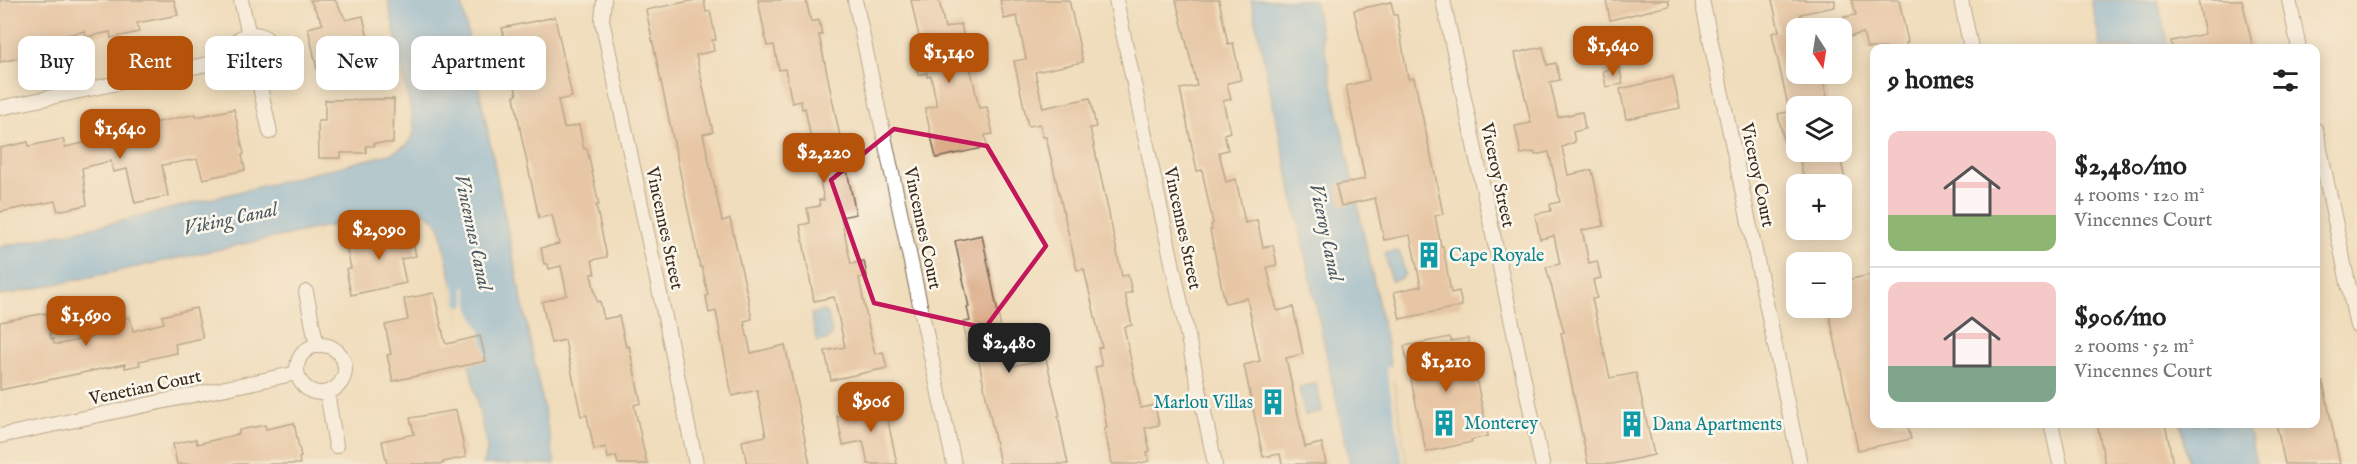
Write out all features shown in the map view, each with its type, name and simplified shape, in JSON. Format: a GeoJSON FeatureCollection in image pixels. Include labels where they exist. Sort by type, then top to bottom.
{"type":"FeatureCollection","features":[{"type":"Feature","properties":{"kind":"street"},"geometry":{"type":"LineString","coordinates":[[241,0],[249,35],[262,36]]}},
{"type":"Feature","properties":{"kind":"street","name":"Vincennes Street"},"geometry":{"type":"LineString","coordinates":[[604,0],[602,20],[696,464]]}},
{"type":"Feature","properties":{"kind":"street","name":"Vincennes Court"},"geometry":{"type":"LineString","coordinates":[[855,0],[954,464]]}},
{"type":"Feature","properties":{"kind":"street","name":"Vincennes Street"},"geometry":{"type":"LineString","coordinates":[[1116,0],[1215,464]]}},
{"type":"Feature","properties":{"kind":"street","name":"Viceroy Street"},"geometry":{"type":"LineString","coordinates":[[1443,0],[1542,464]]}},
{"type":"Feature","properties":{"kind":"street","name":"Viceroy Court"},"geometry":{"type":"LineString","coordinates":[[1702,0],[1800,464]]}},
{"type":"Feature","properties":{"kind":"street"},"geometry":{"type":"LineString","coordinates":[[1961,0],[1970,44]]}},
{"type":"Feature","properties":{"kind":"street"},"geometry":{"type":"LineString","coordinates":[[2289,0],[2298,44]]}},
{"type":"Feature","properties":{"kind":"street"},"geometry":{"type":"LineString","coordinates":[[0,108],[205,65]]}},
{"type":"Feature","properties":{"kind":"street"},"geometry":{"type":"LineString","coordinates":[[261,90],[270,132]]}},
{"type":"Feature","properties":{"kind":"street"},"geometry":{"type":"LineString","coordinates":[[2320,149],[2357,326]]}},
{"type":"Feature","properties":{"kind":"street"},"geometry":{"type":"LineString","coordinates":[[306,292],[317,346]]}},
{"type":"Feature","properties":{"kind":"street"},"geometry":{"type":"LineString","coordinates":[[317,346],[331,347],[338,352],[344,367],[340,383],[327,392],[310,391],[299,379],[297,373],[301,355],[317,346]]}},
{"type":"Feature","properties":{"kind":"street","name":"Venetian Court"},"geometry":{"type":"LineString","coordinates":[[0,436],[297,373]]}},
{"type":"Feature","properties":{"kind":"street"},"geometry":{"type":"LineString","coordinates":[[327,392],[336,446]]}},
{"type":"Feature","properties":{"kind":"street"},"geometry":{"type":"LineString","coordinates":[[2052,428],[2060,464]]}},
{"type":"Feature","properties":{"kind":"highlighted area"},"geometry":{"type":"Polygon","coordinates":[[[894,129],[987,146],[1046,246],[985,328],[874,303],[831,180],[894,129]]]}},
{"type":"Feature","properties":{"kind":"water"},"geometry":{"type":"Polygon","coordinates":[[[388,0],[461,0],[468,36],[411,36],[411,90],[479,90],[555,464],[482,464],[487,447],[441,231],[432,217],[419,210],[408,209],[0,296],[0,247],[122,221],[390,154],[407,145],[415,131],[399,53],[399,36],[395,36],[388,0]]]}},
{"type":"Feature","properties":{"kind":"water","name":"Viceroy Canal"},"geometry":{"type":"Polygon","coordinates":[[[1251,0],[1314,0],[1387,344],[1407,464],[1350,464],[1251,0]]]}},
{"type":"Feature","properties":{"kind":"water"},"geometry":{"type":"Polygon","coordinates":[[[2091,0],[2158,0],[2167,44],[2100,44],[2091,0]]]}},
{"type":"Feature","properties":{"kind":"water"},"geometry":{"type":"Polygon","coordinates":[[[1396,251],[1400,253],[1405,274],[1402,278],[1391,281],[1385,253],[1396,251]]]}},
{"type":"Feature","properties":{"kind":"water"},"geometry":{"type":"Polygon","coordinates":[[[823,311],[828,314],[832,334],[829,339],[817,342],[811,314],[823,311]]]}},
{"type":"Feature","properties":{"kind":"water"},"geometry":{"type":"Polygon","coordinates":[[[1316,383],[1322,411],[1305,415],[1299,387],[1316,383]]]}},
{"type":"Feature","properties":{"kind":"water"},"geometry":{"type":"Polygon","coordinates":[[[2182,428],[2248,428],[2256,464],[2189,464],[2182,428]]]}},
{"type":"Feature","properties":{"kind":"pier"},"geometry":{"type":"Polygon","coordinates":[[[452,285],[454,285],[458,304],[462,307],[466,303],[463,287],[466,287],[470,309],[480,330],[486,357],[463,351],[461,340],[463,339],[452,285]]]}},
{"type":"Feature","properties":{"kind":"pier"},"geometry":{"type":"Polygon","coordinates":[[[1393,366],[1396,379],[1393,380],[1407,464],[1403,464],[1386,367],[1393,366]]]}},
{"type":"Feature","properties":{"kind":"building"},"geometry":{"type":"Polygon","coordinates":[[[0,0],[174,0],[178,15],[137,23],[139,32],[120,36],[111,36],[110,32],[86,36],[85,31],[62,36],[18,36],[18,58],[0,62],[0,0]]]}},
{"type":"Feature","properties":{"kind":"building"},"geometry":{"type":"Polygon","coordinates":[[[310,0],[335,0],[346,20],[363,16],[367,36],[316,36],[316,65],[308,28],[323,24],[310,0]]]}},
{"type":"Feature","properties":{"kind":"building"},"geometry":{"type":"Polygon","coordinates":[[[704,0],[706,12],[710,11],[716,40],[712,40],[714,51],[696,55],[713,132],[703,134],[722,221],[730,219],[748,298],[752,319],[744,321],[751,353],[785,345],[810,464],[747,464],[742,441],[766,436],[757,390],[732,396],[716,311],[709,313],[706,296],[708,295],[702,267],[700,267],[646,10],[704,0]]]}},
{"type":"Feature","properties":{"kind":"building"},"geometry":{"type":"Polygon","coordinates":[[[758,0],[806,0],[811,22],[819,20],[822,35],[819,35],[856,214],[841,217],[851,264],[864,261],[867,276],[859,278],[868,323],[875,354],[883,352],[887,368],[831,380],[825,351],[845,347],[834,297],[814,301],[800,225],[810,223],[807,208],[820,206],[819,200],[824,200],[817,166],[809,168],[805,150],[813,149],[805,108],[802,109],[801,101],[792,103],[785,69],[779,70],[774,45],[767,46],[758,0]]]}},
{"type":"Feature","properties":{"kind":"building"},"geometry":{"type":"Polygon","coordinates":[[[911,0],[939,0],[945,28],[961,24],[979,108],[987,107],[993,134],[985,135],[987,147],[936,158],[925,108],[937,106],[931,76],[927,77],[927,73],[918,75],[912,48],[921,46],[911,0]]]}},
{"type":"Feature","properties":{"kind":"building"},"geometry":{"type":"Polygon","coordinates":[[[1000,0],[1069,0],[1083,62],[1035,72],[1043,108],[1090,98],[1096,127],[1090,128],[1122,276],[1128,275],[1132,292],[1125,294],[1132,325],[1124,327],[1141,408],[1155,405],[1159,425],[1145,428],[1150,451],[1147,452],[1149,461],[1137,464],[1112,464],[1095,367],[1102,366],[1098,348],[1102,347],[1084,269],[1077,270],[1046,137],[1043,137],[1040,124],[1028,126],[1014,61],[1026,59],[1017,16],[1004,19],[1000,0]]]}},
{"type":"Feature","properties":{"kind":"building"},"geometry":{"type":"Polygon","coordinates":[[[1176,0],[1219,0],[1228,44],[1233,43],[1241,80],[1227,83],[1231,99],[1223,101],[1230,132],[1224,134],[1228,150],[1219,152],[1226,182],[1236,179],[1245,223],[1257,220],[1263,247],[1273,245],[1277,265],[1267,267],[1277,311],[1293,307],[1303,354],[1286,358],[1305,447],[1322,443],[1326,464],[1282,464],[1280,454],[1263,457],[1244,365],[1260,361],[1247,298],[1225,303],[1210,230],[1213,224],[1202,170],[1197,171],[1180,89],[1197,86],[1176,0]]]}},
{"type":"Feature","properties":{"kind":"building"},"geometry":{"type":"Polygon","coordinates":[[[1606,0],[1669,0],[1669,6],[1610,20],[1606,0]]]}},
{"type":"Feature","properties":{"kind":"building"},"geometry":{"type":"Polygon","coordinates":[[[1772,0],[1835,0],[1835,7],[1800,14],[1801,18],[1786,18],[1786,84],[1824,84],[1827,96],[1786,97],[1772,33],[1779,31],[1772,0]]]}},
{"type":"Feature","properties":{"kind":"building"},"geometry":{"type":"Polygon","coordinates":[[[1852,0],[1899,0],[1908,42],[1906,44],[1870,44],[1870,48],[1867,48],[1863,33],[1852,36],[1852,18],[1844,17],[1856,15],[1852,0]]]}},
{"type":"Feature","properties":{"kind":"building"},"geometry":{"type":"Polygon","coordinates":[[[2198,0],[2242,0],[2252,44],[2171,44],[2171,41],[2205,34],[2198,0]]]}},
{"type":"Feature","properties":{"kind":"building"},"geometry":{"type":"Polygon","coordinates":[[[1391,2],[1394,15],[1397,15],[1408,79],[1414,78],[1435,174],[1443,214],[1435,216],[1451,293],[1459,291],[1462,306],[1400,319],[1394,292],[1421,286],[1410,235],[1384,240],[1375,198],[1341,206],[1336,185],[1365,179],[1346,86],[1369,80],[1354,10],[1391,2]]]}},
{"type":"Feature","properties":{"kind":"building"},"geometry":{"type":"Polygon","coordinates":[[[555,17],[572,97],[558,100],[564,128],[579,125],[584,149],[587,148],[607,257],[592,260],[595,274],[591,274],[597,302],[600,301],[604,319],[619,316],[626,347],[629,346],[641,403],[634,405],[647,464],[618,464],[616,456],[608,458],[606,447],[594,450],[587,415],[581,416],[565,340],[551,343],[542,302],[567,295],[561,266],[549,269],[548,264],[544,264],[541,248],[559,244],[552,215],[539,218],[514,96],[517,95],[516,90],[546,90],[546,36],[504,36],[502,28],[555,17]]]}},
{"type":"Feature","properties":{"kind":"building"},"geometry":{"type":"Polygon","coordinates":[[[1543,47],[1547,65],[1556,63],[1560,80],[1550,82],[1558,117],[1582,112],[1585,129],[1573,132],[1575,142],[1562,147],[1568,175],[1592,170],[1604,226],[1582,230],[1589,263],[1597,261],[1601,278],[1593,280],[1597,298],[1592,299],[1610,378],[1636,373],[1654,455],[1613,464],[1588,464],[1561,333],[1564,332],[1546,267],[1560,264],[1554,236],[1540,239],[1535,214],[1551,211],[1550,204],[1560,202],[1549,152],[1535,155],[1534,152],[1521,154],[1515,126],[1531,123],[1515,53],[1543,47]]]}},
{"type":"Feature","properties":{"kind":"building"},"geometry":{"type":"Polygon","coordinates":[[[1619,67],[1623,84],[1606,87],[1603,71],[1619,67]]]}},
{"type":"Feature","properties":{"kind":"building"},"geometry":{"type":"Polygon","coordinates":[[[1673,77],[1680,108],[1626,119],[1620,89],[1673,77]]]}},
{"type":"Feature","properties":{"kind":"building"},"geometry":{"type":"Polygon","coordinates":[[[394,99],[393,143],[374,143],[374,146],[366,146],[366,153],[341,153],[341,158],[319,158],[318,121],[325,121],[325,100],[394,99]]]}},
{"type":"Feature","properties":{"kind":"building"},"geometry":{"type":"Polygon","coordinates":[[[234,109],[244,154],[242,155],[245,170],[203,179],[197,159],[162,165],[168,196],[135,203],[127,169],[113,172],[111,161],[82,168],[87,205],[58,211],[55,201],[0,212],[0,148],[28,142],[29,146],[63,139],[65,147],[106,138],[105,133],[196,114],[197,117],[234,109]]]}},
{"type":"Feature","properties":{"kind":"building"},"geometry":{"type":"Polygon","coordinates":[[[1786,112],[1786,142],[1784,142],[1778,114],[1786,112]]]}},
{"type":"Feature","properties":{"kind":"building"},"geometry":{"type":"Polygon","coordinates":[[[1800,162],[1841,162],[1844,174],[1803,174],[1800,162]]]}},
{"type":"Feature","properties":{"kind":"building"},"geometry":{"type":"Polygon","coordinates":[[[410,228],[416,256],[401,259],[406,283],[351,295],[346,269],[351,268],[345,241],[410,228]]]}},
{"type":"Feature","properties":{"kind":"building"},"geometry":{"type":"Polygon","coordinates":[[[982,235],[1009,367],[1046,359],[1060,416],[1058,416],[1068,464],[1000,464],[976,347],[968,349],[963,322],[970,321],[967,307],[969,307],[955,241],[982,235]]]}},
{"type":"Feature","properties":{"kind":"building"},"geometry":{"type":"Polygon","coordinates":[[[1870,275],[1870,428],[1908,428],[1911,439],[1858,450],[1830,318],[1852,318],[1852,279],[1870,275]]]}},
{"type":"Feature","properties":{"kind":"building"},"geometry":{"type":"Polygon","coordinates":[[[434,293],[445,342],[447,344],[480,336],[486,361],[393,381],[387,355],[391,354],[385,325],[408,320],[404,299],[434,293]]]}},
{"type":"Feature","properties":{"kind":"building"},"geometry":{"type":"Polygon","coordinates":[[[196,308],[203,338],[175,344],[177,353],[139,361],[140,365],[125,368],[125,364],[0,390],[0,322],[46,313],[51,339],[54,344],[61,344],[92,337],[90,328],[109,324],[109,321],[130,317],[133,331],[164,323],[162,316],[196,308]]]}},
{"type":"Feature","properties":{"kind":"building"},"geometry":{"type":"Polygon","coordinates":[[[1450,337],[1451,341],[1468,338],[1488,436],[1471,440],[1472,442],[1426,452],[1404,346],[1450,337]]]}},
{"type":"Feature","properties":{"kind":"building"},"geometry":{"type":"Polygon","coordinates":[[[2320,382],[2323,382],[2340,464],[2285,464],[2277,428],[2320,428],[2320,382]]]}},
{"type":"Feature","properties":{"kind":"building"},"geometry":{"type":"Polygon","coordinates":[[[893,404],[896,419],[888,421],[897,464],[868,464],[863,441],[843,445],[837,416],[893,404]]]}},
{"type":"Feature","properties":{"kind":"building"},"geometry":{"type":"Polygon","coordinates":[[[456,410],[466,457],[443,462],[443,464],[387,464],[382,441],[414,434],[410,418],[456,410]]]}},
{"type":"Feature","properties":{"kind":"building"},"geometry":{"type":"Polygon","coordinates":[[[294,423],[301,457],[299,458],[300,464],[177,464],[173,444],[196,439],[197,444],[239,434],[239,430],[265,425],[266,429],[294,423]]]}},
{"type":"Feature","properties":{"kind":"building"},"geometry":{"type":"Polygon","coordinates":[[[2098,428],[2166,428],[2173,464],[2105,464],[2098,428]]]}},
{"type":"Feature","properties":{"kind":"place","name":"Cape Royale"},"geometry":{"type":"Point","coordinates":[1429,255]}},
{"type":"Feature","properties":{"kind":"place","name":"Marlou Villas"},"geometry":{"type":"Point","coordinates":[1273,402]}},
{"type":"Feature","properties":{"kind":"place","name":"Monterey"},"geometry":{"type":"Point","coordinates":[1444,423]}},
{"type":"Feature","properties":{"kind":"place","name":"Dana Apartments"},"geometry":{"type":"Point","coordinates":[1632,424]}},
{"type":"Feature","properties":{"kind":"water label","name":"Viking Canal"},"geometry":{"type":"Point","coordinates":[230,218]}},
{"type":"Feature","properties":{"kind":"water label","name":"Vincennes Canal"},"geometry":{"type":"Point","coordinates":[474,232]}}]}
